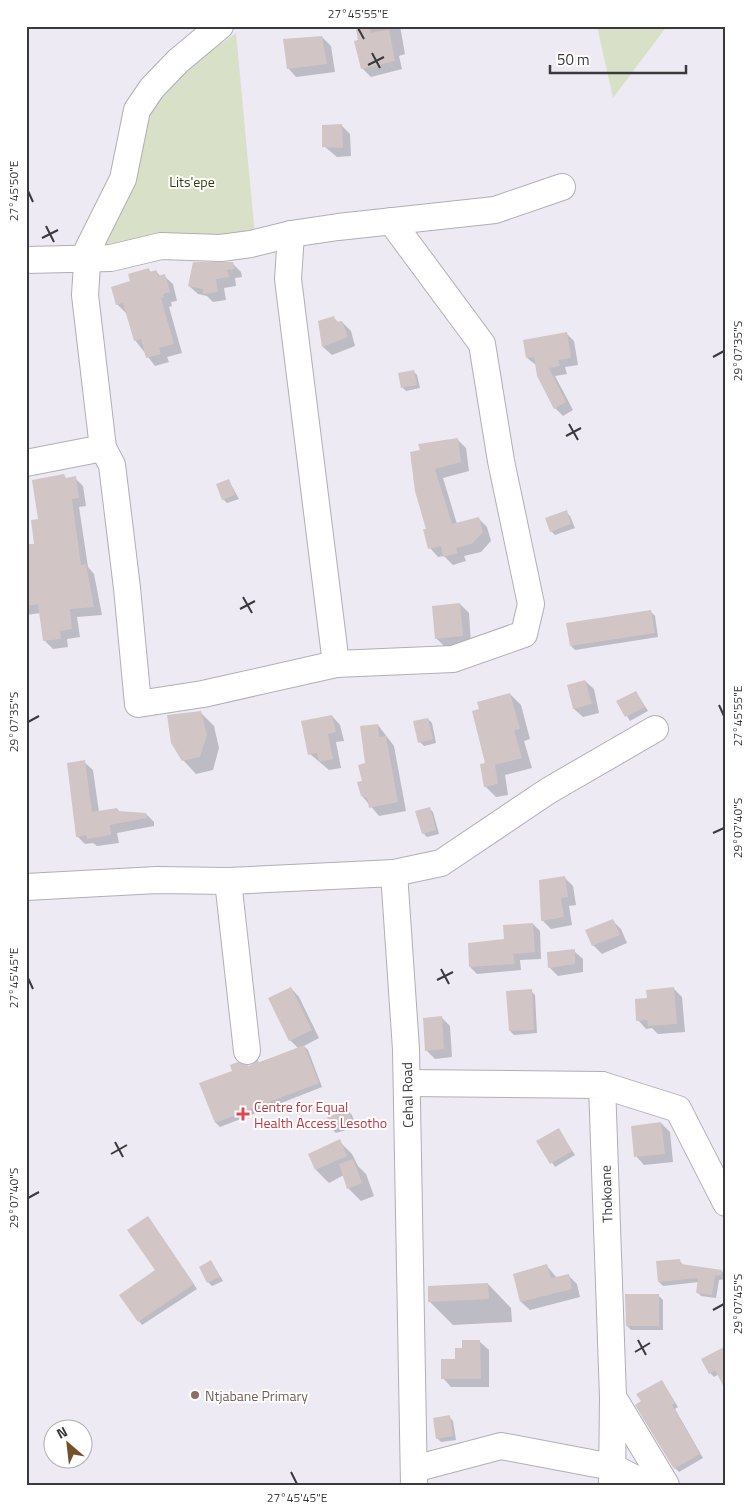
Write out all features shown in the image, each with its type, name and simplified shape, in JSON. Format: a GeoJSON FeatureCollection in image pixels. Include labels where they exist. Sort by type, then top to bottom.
{"type":"FeatureCollection","features":[{"type":"Feature","properties":{"kind":"street"},"geometry":{"type":"LineString","coordinates":[[220,26],[178,61],[152,88],[137,110],[123,179],[90,241],[87,259],[85,295],[103,448],[112,465],[127,588],[138,704],[202,694],[336,664],[453,660],[524,634],[531,604],[501,461],[482,344],[391,221]]}},
{"type":"Feature","properties":{"kind":"street"},"geometry":{"type":"LineString","coordinates":[[26,260],[72,257],[87,259],[111,258],[161,246],[228,247],[291,234],[495,210],[562,187]]}},
{"type":"Feature","properties":{"kind":"street"},"geometry":{"type":"LineString","coordinates":[[291,234],[288,279],[336,664]]}},
{"type":"Feature","properties":{"kind":"street"},"geometry":{"type":"LineString","coordinates":[[26,463],[103,448]]}},
{"type":"Feature","properties":{"kind":"street"},"geometry":{"type":"LineString","coordinates":[[26,887],[157,880],[228,881],[394,873],[441,864],[548,792],[655,729]]}},
{"type":"Feature","properties":{"kind":"street","name":"Cehal Road"},"geometry":{"type":"LineString","coordinates":[[394,873],[407,1083],[414,1477]]}},
{"type":"Feature","properties":{"kind":"street"},"geometry":{"type":"LineString","coordinates":[[228,881],[247,1051]]}},
{"type":"Feature","properties":{"kind":"street"},"geometry":{"type":"LineString","coordinates":[[407,1083],[602,1085],[678,1109],[726,1203]]}},
{"type":"Feature","properties":{"kind":"street","name":"Thokoane"},"geometry":{"type":"LineString","coordinates":[[602,1085],[613,1397],[666,1485]]}},
{"type":"Feature","properties":{"kind":"street"},"geometry":{"type":"LineString","coordinates":[[612,1476],[613,1397]]}},
{"type":"Feature","properties":{"kind":"street"},"geometry":{"type":"LineString","coordinates":[[414,1477],[501,1446],[648,1485]]}},
{"type":"Feature","properties":{"kind":"green space"},"geometry":{"type":"Polygon","coordinates":[[[597,26],[667,26],[613,98],[597,26]]]}},
{"type":"Feature","properties":{"kind":"green space","name":"Lits'epe"},"geometry":{"type":"Polygon","coordinates":[[[236,33],[255,236],[105,245],[132,185],[145,114],[179,75],[236,33]]]}},
{"type":"Feature","properties":{"kind":"building"},"geometry":{"type":"Polygon","coordinates":[[[369,26],[371,33],[389,29],[395,61],[361,69],[354,41],[358,40],[356,30],[369,26]]]}},
{"type":"Feature","properties":{"kind":"building"},"geometry":{"type":"Polygon","coordinates":[[[322,36],[327,64],[287,69],[283,39],[322,36]]]}},
{"type":"Feature","properties":{"kind":"building"},"geometry":{"type":"Polygon","coordinates":[[[342,124],[343,148],[322,147],[322,125],[342,124]]]}},
{"type":"Feature","properties":{"kind":"building"},"geometry":{"type":"Polygon","coordinates":[[[193,262],[233,262],[234,269],[227,270],[229,277],[216,279],[218,292],[203,294],[203,289],[188,286],[193,262]]]}},
{"type":"Feature","properties":{"kind":"building"},"geometry":{"type":"Polygon","coordinates":[[[149,268],[150,272],[156,270],[158,276],[165,274],[170,292],[163,294],[164,298],[161,298],[174,344],[159,348],[161,354],[146,358],[141,339],[134,341],[123,303],[116,305],[111,287],[130,281],[128,274],[149,268]]]}},
{"type":"Feature","properties":{"kind":"building"},"geometry":{"type":"Polygon","coordinates":[[[334,316],[336,322],[342,321],[348,337],[322,347],[318,321],[334,316]]]}},
{"type":"Feature","properties":{"kind":"building"},"geometry":{"type":"Polygon","coordinates":[[[567,332],[571,358],[558,360],[560,366],[549,368],[566,402],[554,409],[537,376],[534,357],[526,358],[523,340],[567,332]]]}},
{"type":"Feature","properties":{"kind":"building"},"geometry":{"type":"Polygon","coordinates":[[[414,370],[417,385],[401,388],[398,373],[414,370]]]}},
{"type":"Feature","properties":{"kind":"building"},"geometry":{"type":"Polygon","coordinates":[[[458,438],[461,462],[435,469],[452,524],[479,517],[483,532],[472,544],[456,548],[458,553],[443,557],[441,546],[428,549],[423,529],[426,529],[415,491],[410,452],[420,450],[418,444],[458,438]]]}},
{"type":"Feature","properties":{"kind":"building"},"geometry":{"type":"Polygon","coordinates":[[[64,474],[66,478],[76,476],[79,498],[72,499],[81,565],[86,564],[94,607],[70,609],[72,629],[60,631],[61,639],[43,641],[38,604],[26,606],[26,544],[34,544],[31,520],[38,519],[32,480],[64,474]]]}},
{"type":"Feature","properties":{"kind":"building"},"geometry":{"type":"Polygon","coordinates":[[[229,479],[235,495],[222,500],[216,484],[229,479]]]}},
{"type":"Feature","properties":{"kind":"building"},"geometry":{"type":"Polygon","coordinates":[[[567,510],[571,524],[550,532],[545,518],[567,510]]]}},
{"type":"Feature","properties":{"kind":"building"},"geometry":{"type":"Polygon","coordinates":[[[460,603],[463,636],[435,639],[432,606],[460,603]]]}},
{"type":"Feature","properties":{"kind":"building"},"geometry":{"type":"Polygon","coordinates":[[[651,610],[655,633],[570,646],[566,623],[651,610]]]}},
{"type":"Feature","properties":{"kind":"building"},"geometry":{"type":"Polygon","coordinates":[[[585,680],[592,704],[573,709],[567,685],[585,680]]]}},
{"type":"Feature","properties":{"kind":"building"},"geometry":{"type":"Polygon","coordinates":[[[636,691],[645,707],[625,717],[616,701],[636,691]]]}},
{"type":"Feature","properties":{"kind":"building"},"geometry":{"type":"Polygon","coordinates":[[[510,693],[520,729],[514,730],[522,758],[495,765],[498,784],[484,787],[480,764],[485,763],[472,711],[479,709],[477,702],[510,693]]]}},
{"type":"Feature","properties":{"kind":"building"},"geometry":{"type":"Polygon","coordinates":[[[201,711],[207,735],[200,757],[182,761],[171,743],[167,715],[201,711]]]}},
{"type":"Feature","properties":{"kind":"building"},"geometry":{"type":"Polygon","coordinates":[[[332,715],[336,732],[328,734],[333,759],[319,762],[317,753],[308,755],[301,721],[332,715]]]}},
{"type":"Feature","properties":{"kind":"building"},"geometry":{"type":"Polygon","coordinates":[[[428,718],[433,739],[418,743],[413,721],[428,718]]]}},
{"type":"Feature","properties":{"kind":"building"},"geometry":{"type":"Polygon","coordinates":[[[378,724],[379,737],[386,736],[398,802],[369,808],[367,798],[361,796],[357,782],[362,781],[358,765],[365,763],[360,726],[378,724]]]}},
{"type":"Feature","properties":{"kind":"building"},"geometry":{"type":"Polygon","coordinates":[[[85,760],[92,812],[117,808],[118,811],[146,813],[147,818],[110,825],[111,835],[87,839],[86,835],[76,837],[67,763],[85,760]]]}},
{"type":"Feature","properties":{"kind":"building"},"geometry":{"type":"Polygon","coordinates":[[[430,807],[436,830],[422,834],[415,811],[430,807]]]}},
{"type":"Feature","properties":{"kind":"building"},"geometry":{"type":"Polygon","coordinates":[[[565,876],[568,897],[561,898],[564,917],[541,921],[539,880],[565,876]]]}},
{"type":"Feature","properties":{"kind":"building"},"geometry":{"type":"Polygon","coordinates":[[[613,919],[620,935],[592,946],[585,930],[613,919]]]}},
{"type":"Feature","properties":{"kind":"building"},"geometry":{"type":"Polygon","coordinates":[[[533,923],[535,952],[513,954],[515,964],[469,967],[468,943],[504,939],[503,925],[533,923]]]}},
{"type":"Feature","properties":{"kind":"building"},"geometry":{"type":"Polygon","coordinates":[[[575,949],[575,964],[548,968],[547,952],[575,949]]]}},
{"type":"Feature","properties":{"kind":"building"},"geometry":{"type":"Polygon","coordinates":[[[291,987],[312,1030],[289,1041],[268,998],[291,987]]]}},
{"type":"Feature","properties":{"kind":"building"},"geometry":{"type":"Polygon","coordinates":[[[674,987],[677,1024],[648,1026],[647,1020],[636,1021],[635,999],[647,998],[646,990],[674,987]]]}},
{"type":"Feature","properties":{"kind":"building"},"geometry":{"type":"Polygon","coordinates":[[[532,989],[534,1030],[509,1031],[506,991],[532,989]]]}},
{"type":"Feature","properties":{"kind":"building"},"geometry":{"type":"Polygon","coordinates":[[[442,1016],[444,1049],[425,1051],[423,1018],[442,1016]]]}},
{"type":"Feature","properties":{"kind":"building"},"geometry":{"type":"Polygon","coordinates":[[[304,1045],[319,1083],[215,1123],[199,1083],[232,1071],[230,1065],[238,1062],[249,1066],[258,1060],[259,1063],[304,1045]]]}},
{"type":"Feature","properties":{"kind":"building"},"geometry":{"type":"Polygon","coordinates":[[[348,1110],[353,1123],[331,1130],[327,1117],[348,1110]]]}},
{"type":"Feature","properties":{"kind":"building"},"geometry":{"type":"Polygon","coordinates":[[[661,1122],[665,1154],[634,1157],[631,1126],[661,1122]]]}},
{"type":"Feature","properties":{"kind":"building"},"geometry":{"type":"Polygon","coordinates":[[[559,1128],[572,1151],[550,1164],[536,1141],[559,1128]]]}},
{"type":"Feature","properties":{"kind":"building"},"geometry":{"type":"Polygon","coordinates":[[[340,1139],[347,1156],[315,1170],[308,1154],[340,1139]]]}},
{"type":"Feature","properties":{"kind":"building"},"geometry":{"type":"Polygon","coordinates":[[[353,1159],[362,1183],[347,1189],[339,1164],[353,1159]]]}},
{"type":"Feature","properties":{"kind":"building"},"geometry":{"type":"Polygon","coordinates":[[[148,1216],[194,1284],[138,1322],[119,1295],[155,1270],[127,1230],[148,1216]]]}},
{"type":"Feature","properties":{"kind":"building"},"geometry":{"type":"Polygon","coordinates":[[[680,1259],[681,1264],[722,1270],[722,1275],[715,1276],[712,1295],[696,1293],[698,1278],[658,1282],[656,1261],[680,1259]]]}},
{"type":"Feature","properties":{"kind":"building"},"geometry":{"type":"Polygon","coordinates":[[[211,1260],[220,1277],[207,1283],[199,1267],[211,1260]]]}},
{"type":"Feature","properties":{"kind":"building"},"geometry":{"type":"Polygon","coordinates":[[[547,1264],[551,1278],[569,1274],[572,1289],[520,1302],[513,1274],[547,1264]]]}},
{"type":"Feature","properties":{"kind":"building"},"geometry":{"type":"Polygon","coordinates":[[[488,1283],[489,1299],[428,1302],[428,1286],[488,1283]]]}},
{"type":"Feature","properties":{"kind":"building"},"geometry":{"type":"Polygon","coordinates":[[[625,1294],[659,1294],[659,1326],[626,1326],[625,1294]]]}},
{"type":"Feature","properties":{"kind":"building"},"geometry":{"type":"Polygon","coordinates":[[[462,1340],[480,1340],[481,1379],[441,1379],[441,1359],[455,1359],[455,1348],[462,1348],[462,1340]]]}},
{"type":"Feature","properties":{"kind":"building"},"geometry":{"type":"Polygon","coordinates":[[[726,1346],[726,1391],[715,1370],[709,1374],[701,1359],[726,1346]]]}},
{"type":"Feature","properties":{"kind":"building"},"geometry":{"type":"Polygon","coordinates":[[[662,1380],[675,1403],[672,1405],[700,1454],[674,1469],[635,1405],[641,1401],[636,1394],[662,1380]]]}},
{"type":"Feature","properties":{"kind":"building"},"geometry":{"type":"Polygon","coordinates":[[[450,1415],[453,1436],[436,1439],[433,1418],[450,1415]]]}},
{"type":"Feature","properties":{"kind":"place","name":"Centre for Equal Health Access Lesotho"},"geometry":{"type":"Point","coordinates":[243,1114]}},
{"type":"Feature","properties":{"kind":"place","name":"Ntjabane Primary"},"geometry":{"type":"Point","coordinates":[195,1395]}}]}
